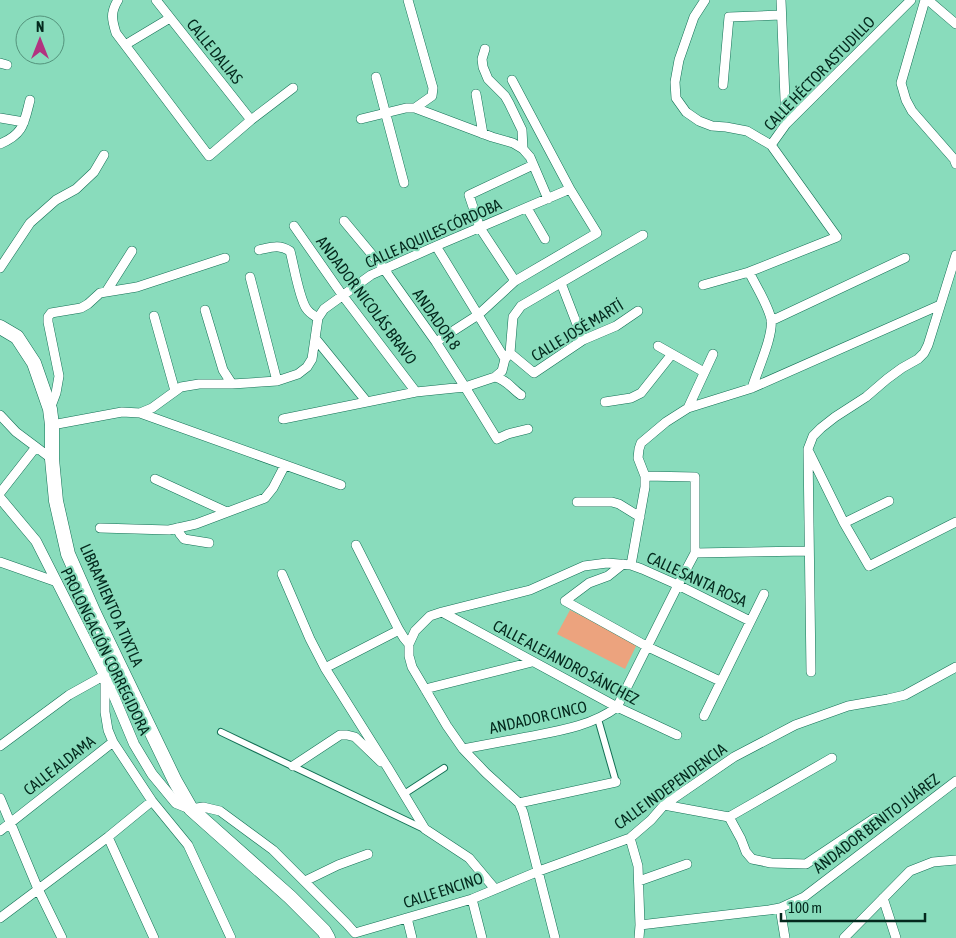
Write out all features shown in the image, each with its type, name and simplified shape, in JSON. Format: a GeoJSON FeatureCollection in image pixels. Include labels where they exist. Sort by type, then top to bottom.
{"type":"FeatureCollection","features":[{"type":"Feature","properties":{"kind":"main road","name":"LIBRAMIENTO A TIXTLA"},"geometry":{"type":"LineString","coordinates":[[0,327],[17,337],[34,363],[50,410],[56,501],[68,554],[94,613],[175,781],[191,809],[290,897],[323,936]]}},
{"type":"Feature","properties":{"kind":"street"},"geometry":{"type":"LineString","coordinates":[[118,0],[114,6],[112,19],[116,33],[209,156],[251,120],[293,88]]}},
{"type":"Feature","properties":{"kind":"street","name":"CALLE DALIAS"},"geometry":{"type":"LineString","coordinates":[[156,0],[251,120]]}},
{"type":"Feature","properties":{"kind":"street"},"geometry":{"type":"LineString","coordinates":[[408,0],[433,88],[432,96],[415,108]]}},
{"type":"Feature","properties":{"kind":"street"},"geometry":{"type":"LineString","coordinates":[[703,286],[749,272],[837,237],[770,145],[747,132],[712,126],[699,121],[686,112],[676,98],[675,82],[679,60],[694,17],[705,0]]}},
{"type":"Feature","properties":{"kind":"street"},"geometry":{"type":"LineString","coordinates":[[781,0],[786,124]]}},
{"type":"Feature","properties":{"kind":"street","name":"CALLE HÉCTOR ASTUDILLO"},"geometry":{"type":"LineString","coordinates":[[770,145],[786,124],[911,0]]}},
{"type":"Feature","properties":{"kind":"street"},"geometry":{"type":"LineString","coordinates":[[956,24],[926,0],[901,82],[906,100],[912,111],[954,159],[956,164]]}},
{"type":"Feature","properties":{"kind":"street"},"geometry":{"type":"LineString","coordinates":[[722,85],[729,17],[781,15]]}},
{"type":"Feature","properties":{"kind":"street"},"geometry":{"type":"LineString","coordinates":[[125,45],[170,18]]}},
{"type":"Feature","properties":{"kind":"street"},"geometry":{"type":"LineString","coordinates":[[485,49],[482,59],[488,79],[505,96],[509,103],[522,130],[523,149]]}},
{"type":"Feature","properties":{"kind":"street"},"geometry":{"type":"LineString","coordinates":[[376,77],[404,183]]}},
{"type":"Feature","properties":{"kind":"street"},"geometry":{"type":"LineString","coordinates":[[436,342],[478,315],[515,281],[597,233],[570,189],[512,80]]}},
{"type":"Feature","properties":{"kind":"street"},"geometry":{"type":"LineString","coordinates":[[476,94],[483,134]]}},
{"type":"Feature","properties":{"kind":"street"},"geometry":{"type":"LineString","coordinates":[[0,144],[14,137],[22,129],[30,100]]}},
{"type":"Feature","properties":{"kind":"street"},"geometry":{"type":"LineString","coordinates":[[361,119],[406,108],[415,108],[483,134],[513,143],[523,149],[530,157],[548,199]]}},
{"type":"Feature","properties":{"kind":"street"},"geometry":{"type":"LineString","coordinates":[[0,118],[24,122]]}},
{"type":"Feature","properties":{"kind":"street"},"geometry":{"type":"LineString","coordinates":[[0,268],[30,223],[56,200],[76,190],[94,172],[104,155]]}},
{"type":"Feature","properties":{"kind":"street"},"geometry":{"type":"LineString","coordinates":[[515,281],[480,228],[470,195],[533,164]]}},
{"type":"Feature","properties":{"kind":"street","name":"CALLE AQUILES CÓRDOBA"},"geometry":{"type":"LineString","coordinates":[[318,318],[324,309],[371,275],[570,189]]}},
{"type":"Feature","properties":{"kind":"street"},"geometry":{"type":"LineString","coordinates":[[526,208],[545,239]]}},
{"type":"Feature","properties":{"kind":"street","name":"ANDADOR 8"},"geometry":{"type":"LineString","coordinates":[[344,221],[384,269],[436,342],[465,387]]}},
{"type":"Feature","properties":{"kind":"street","name":"ANDADOR NICOLÁS BRAVO"},"geometry":{"type":"LineString","coordinates":[[294,226],[343,296],[416,392]]}},
{"type":"Feature","properties":{"kind":"street"},"geometry":{"type":"LineString","coordinates":[[282,419],[416,392],[465,387],[495,377],[502,371],[507,356],[513,317],[521,306],[642,235]]}},
{"type":"Feature","properties":{"kind":"street"},"geometry":{"type":"LineString","coordinates":[[52,425],[122,412],[140,412],[152,408],[181,387],[199,384],[277,381],[298,374],[307,367],[312,358],[318,318],[311,314],[302,299],[290,251],[284,247],[275,246],[259,250]]}},
{"type":"Feature","properties":{"kind":"street"},"geometry":{"type":"LineString","coordinates":[[436,246],[478,315],[507,356]]}},
{"type":"Feature","properties":{"kind":"street"},"geometry":{"type":"LineString","coordinates":[[106,292],[132,251]]}},
{"type":"Feature","properties":{"kind":"street"},"geometry":{"type":"LineString","coordinates":[[811,672],[808,449],[813,436],[835,417],[866,397],[924,353],[956,255]]}},
{"type":"Feature","properties":{"kind":"street"},"geometry":{"type":"LineString","coordinates":[[50,410],[59,376],[48,322],[48,317],[51,313],[81,308],[100,293],[137,287],[225,258]]}},
{"type":"Feature","properties":{"kind":"street"},"geometry":{"type":"LineString","coordinates":[[771,321],[905,258]]}},
{"type":"Feature","properties":{"kind":"street"},"geometry":{"type":"LineString","coordinates":[[749,272],[771,321],[771,332],[752,388]]}},
{"type":"Feature","properties":{"kind":"street"},"geometry":{"type":"LineString","coordinates":[[250,277],[277,381]]}},
{"type":"Feature","properties":{"kind":"street"},"geometry":{"type":"LineString","coordinates":[[561,283],[583,340]]}},
{"type":"Feature","properties":{"kind":"street"},"geometry":{"type":"LineString","coordinates":[[720,681],[648,647],[565,601],[589,583],[608,576],[627,565],[640,516],[645,487],[645,476],[638,458],[638,449],[641,443],[666,422],[688,408],[752,388],[940,305]]}},
{"type":"Feature","properties":{"kind":"street"},"geometry":{"type":"LineString","coordinates":[[205,310],[223,370],[232,384]]}},
{"type":"Feature","properties":{"kind":"street","name":"CALLE JOSÉ MARTÍ"},"geometry":{"type":"LineString","coordinates":[[507,356],[534,373],[583,340],[616,326],[638,311]]}},
{"type":"Feature","properties":{"kind":"street"},"geometry":{"type":"LineString","coordinates":[[154,316],[175,391]]}},
{"type":"Feature","properties":{"kind":"street"},"geometry":{"type":"LineString","coordinates":[[315,338],[367,402]]}},
{"type":"Feature","properties":{"kind":"street"},"geometry":{"type":"LineString","coordinates":[[658,346],[704,372]]}},
{"type":"Feature","properties":{"kind":"street"},"geometry":{"type":"LineString","coordinates":[[604,402],[631,398],[641,392],[672,354]]}},
{"type":"Feature","properties":{"kind":"street"},"geometry":{"type":"LineString","coordinates":[[688,408],[713,354]]}},
{"type":"Feature","properties":{"kind":"street"},"geometry":{"type":"LineString","coordinates":[[495,377],[502,378],[522,395]]}},
{"type":"Feature","properties":{"kind":"street"},"geometry":{"type":"LineString","coordinates":[[465,387],[497,439],[528,429]]}},
{"type":"Feature","properties":{"kind":"street"},"geometry":{"type":"LineString","coordinates":[[140,412],[341,485]]}},
{"type":"Feature","properties":{"kind":"street"},"geometry":{"type":"LineString","coordinates":[[0,415],[16,432],[52,459]]}},
{"type":"Feature","properties":{"kind":"street"},"geometry":{"type":"LineString","coordinates":[[0,493],[36,447]]}},
{"type":"Feature","properties":{"kind":"street"},"geometry":{"type":"LineString","coordinates":[[808,449],[844,523],[869,566],[956,522]]}},
{"type":"Feature","properties":{"kind":"street"},"geometry":{"type":"LineString","coordinates":[[100,528],[169,530],[196,524],[265,498],[285,465]]}},
{"type":"Feature","properties":{"kind":"street"},"geometry":{"type":"LineString","coordinates":[[617,707],[695,553],[695,477],[645,476]]}},
{"type":"Feature","properties":{"kind":"street"},"geometry":{"type":"LineString","coordinates":[[154,479],[228,512]]}},
{"type":"Feature","properties":{"kind":"street","name":"PROLONGACIÓN CORREGIDORA"},"geometry":{"type":"LineString","coordinates":[[0,498],[36,541],[112,689],[134,744],[152,774],[176,803],[191,809]]}},
{"type":"Feature","properties":{"kind":"street"},"geometry":{"type":"LineString","coordinates":[[844,523],[888,501]]}},
{"type":"Feature","properties":{"kind":"street"},"geometry":{"type":"LineString","coordinates":[[577,502],[612,502],[640,516]]}},
{"type":"Feature","properties":{"kind":"street"},"geometry":{"type":"LineString","coordinates":[[177,528],[184,539],[209,543]]}},
{"type":"Feature","properties":{"kind":"street"},"geometry":{"type":"LineString","coordinates":[[356,545],[404,638],[409,644]]}},
{"type":"Feature","properties":{"kind":"street"},"geometry":{"type":"LineString","coordinates":[[695,553],[810,550]]}},
{"type":"Feature","properties":{"kind":"street"},"geometry":{"type":"LineString","coordinates":[[0,562],[57,582]]}},
{"type":"Feature","properties":{"kind":"street"},"geometry":{"type":"LineString","coordinates":[[555,938],[524,812],[519,802],[463,750],[412,667],[409,656],[409,644],[415,631],[430,616],[530,590],[584,566],[607,563],[627,565]]}},
{"type":"Feature","properties":{"kind":"street","name":"CALLE SANTA ROSA"},"geometry":{"type":"LineString","coordinates":[[627,565],[678,585],[750,621]]}},
{"type":"Feature","properties":{"kind":"street"},"geometry":{"type":"LineString","coordinates":[[282,574],[310,639],[325,668],[425,829]]}},
{"type":"Feature","properties":{"kind":"street"},"geometry":{"type":"LineString","coordinates":[[704,716],[764,594]]}},
{"type":"Feature","properties":{"kind":"street","name":"CALLE ALEJANDRO SÁNCHEZ"},"geometry":{"type":"LineString","coordinates":[[442,612],[617,707],[677,735]]}},
{"type":"Feature","properties":{"kind":"street"},"geometry":{"type":"LineString","coordinates":[[325,668],[400,630]]}},
{"type":"Feature","properties":{"kind":"street"},"geometry":{"type":"LineString","coordinates":[[106,638],[104,675],[105,712],[108,730],[113,742],[152,801],[188,845],[231,938]]}},
{"type":"Feature","properties":{"kind":"street"},"geometry":{"type":"LineString","coordinates":[[425,689],[532,662]]}},
{"type":"Feature","properties":{"kind":"street","name":"CALLE INDEPENDENCIA"},"geometry":{"type":"LineString","coordinates":[[539,871],[630,838],[651,820],[664,805],[734,757],[795,725],[848,706],[905,695],[956,667]]}},
{"type":"Feature","properties":{"kind":"street"},"geometry":{"type":"LineString","coordinates":[[0,746],[69,695],[104,675]]}},
{"type":"Feature","properties":{"kind":"street","name":"ANDADOR CINCO"},"geometry":{"type":"LineString","coordinates":[[463,750],[591,722],[617,707]]}},
{"type":"Feature","properties":{"kind":"street"},"geometry":{"type":"LineString","coordinates":[[519,802],[616,782],[598,719]]}},
{"type":"Feature","properties":{"kind":"street"},"geometry":{"type":"LineString","coordinates":[[222,732],[425,829],[469,858],[495,890]]}},
{"type":"Feature","properties":{"kind":"street"},"geometry":{"type":"LineString","coordinates":[[293,766],[340,735],[348,735],[355,737],[388,768]]}},
{"type":"Feature","properties":{"kind":"street","name":"CALLE ALDAMA"},"geometry":{"type":"LineString","coordinates":[[0,830],[113,742]]}},
{"type":"Feature","properties":{"kind":"street"},"geometry":{"type":"LineString","coordinates":[[664,805],[729,817],[832,758]]}},
{"type":"Feature","properties":{"kind":"street"},"geometry":{"type":"LineString","coordinates":[[404,794],[444,768]]}},
{"type":"Feature","properties":{"kind":"street","name":"ANDADOR BENITO JUÁREZ"},"geometry":{"type":"LineString","coordinates":[[640,925],[780,908],[804,897],[956,780]]}},
{"type":"Feature","properties":{"kind":"street"},"geometry":{"type":"LineString","coordinates":[[0,798],[38,889],[62,938]]}},
{"type":"Feature","properties":{"kind":"street"},"geometry":{"type":"LineString","coordinates":[[0,918],[108,837],[152,801]]}},
{"type":"Feature","properties":{"kind":"street"},"geometry":{"type":"LineString","coordinates":[[191,809],[220,810],[272,850],[305,881],[338,864],[368,854]]}},
{"type":"Feature","properties":{"kind":"street"},"geometry":{"type":"LineString","coordinates":[[729,817],[746,852],[752,859],[771,863],[806,864],[875,818]]}},
{"type":"Feature","properties":{"kind":"street"},"geometry":{"type":"LineString","coordinates":[[108,837],[154,938]]}},
{"type":"Feature","properties":{"kind":"street"},"geometry":{"type":"LineString","coordinates":[[630,838],[638,866],[639,938]]}},
{"type":"Feature","properties":{"kind":"street"},"geometry":{"type":"LineString","coordinates":[[844,938],[910,871],[933,862],[955,863]]}},
{"type":"Feature","properties":{"kind":"street"},"geometry":{"type":"LineString","coordinates":[[638,880],[687,864]]}},
{"type":"Feature","properties":{"kind":"street","name":"CALLE ENCINO"},"geometry":{"type":"LineString","coordinates":[[305,881],[354,933],[472,898],[539,871]]}},
{"type":"Feature","properties":{"kind":"street"},"geometry":{"type":"LineString","coordinates":[[472,898],[482,938]]}},
{"type":"Feature","properties":{"kind":"street"},"geometry":{"type":"LineString","coordinates":[[883,898],[896,938]]}},
{"type":"Feature","properties":{"kind":"street"},"geometry":{"type":"LineString","coordinates":[[780,908],[785,938]]}},
{"type":"Feature","properties":{"kind":"street"},"geometry":{"type":"LineString","coordinates":[[407,918],[412,938]]}},
{"type":"Feature","properties":{"kind":"shaded area"},"geometry":{"type":"Polygon","coordinates":[[[570,610],[637,644],[625,669],[557,634],[570,610]]]}}]}
